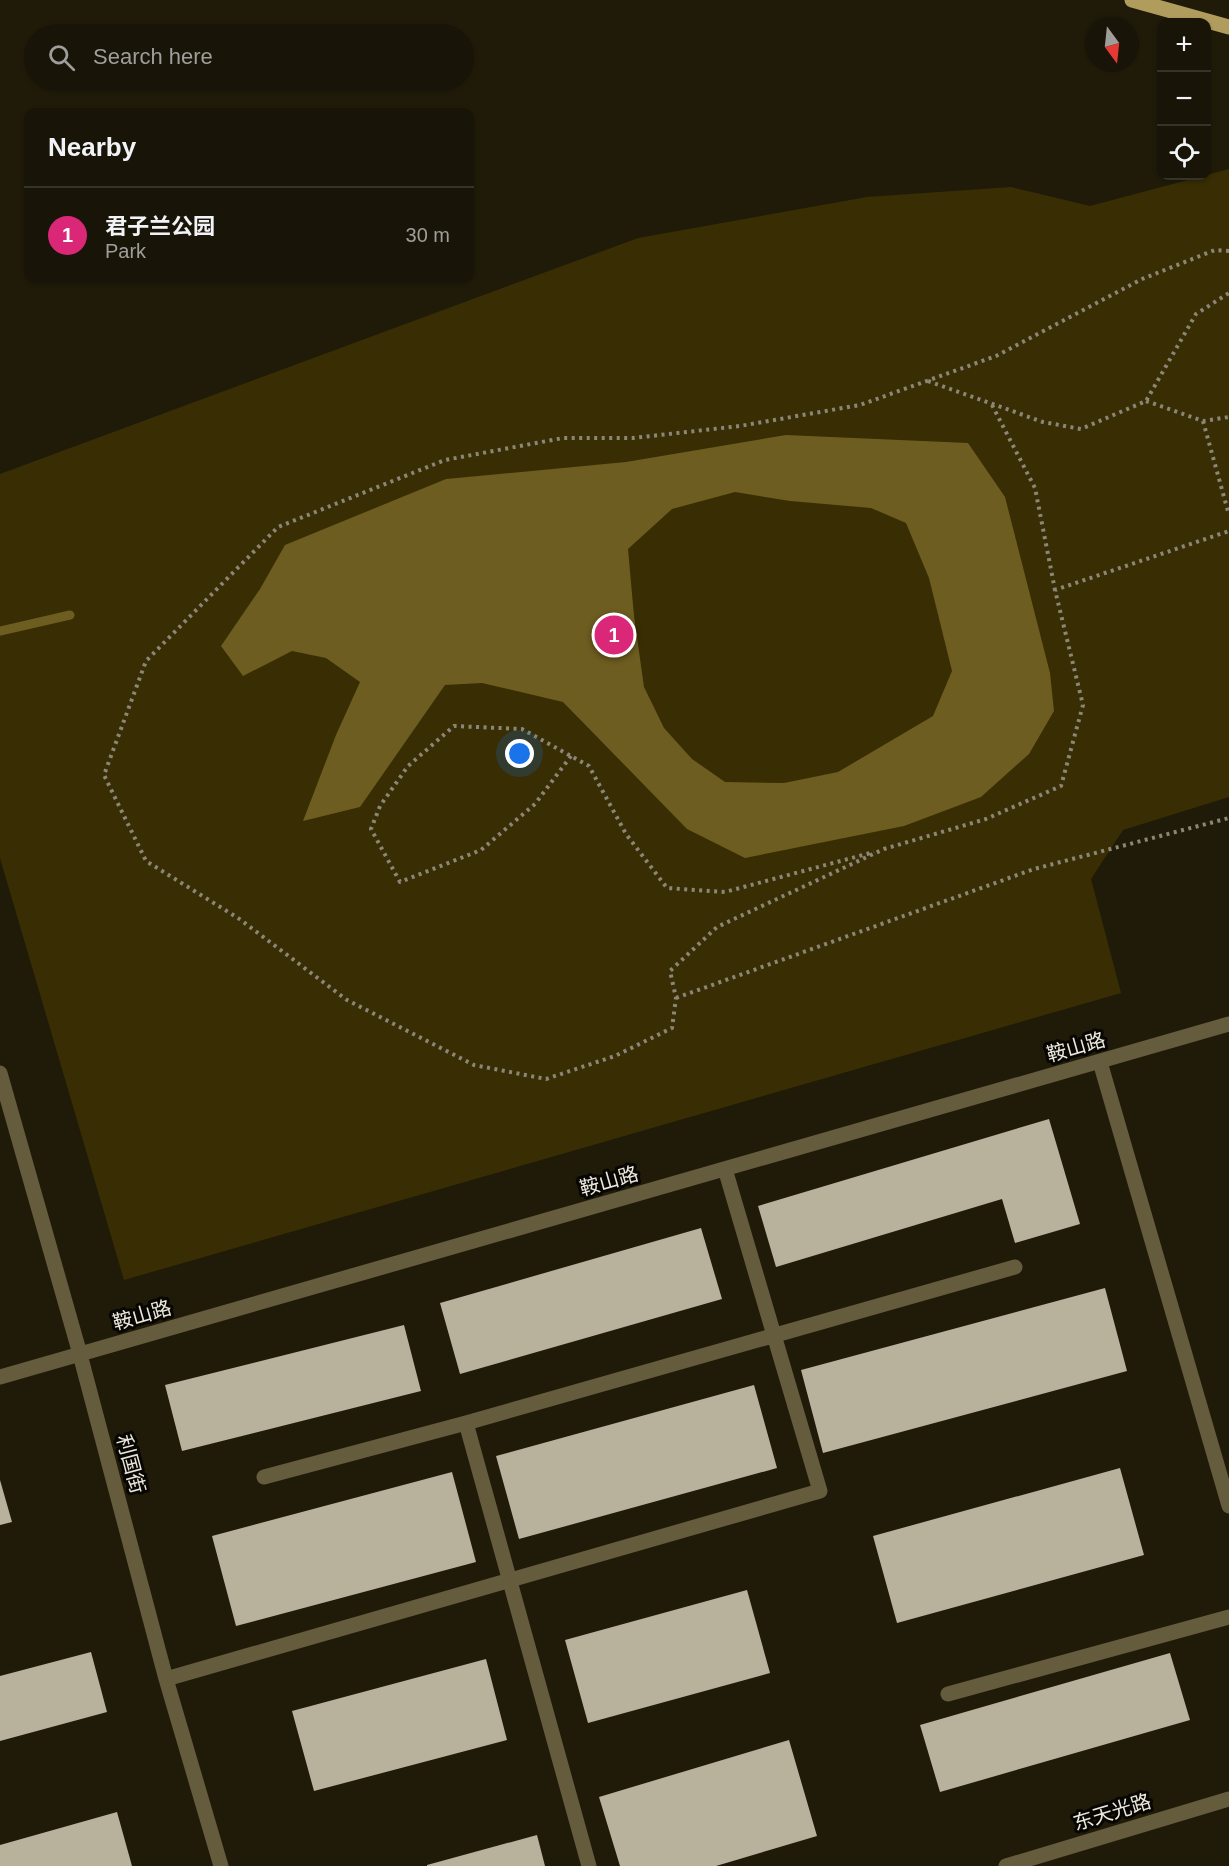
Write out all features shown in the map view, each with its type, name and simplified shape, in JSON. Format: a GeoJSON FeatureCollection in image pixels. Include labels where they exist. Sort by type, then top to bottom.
{"type":"FeatureCollection","features":[{"type":"Feature","properties":{"kind":"main road"},"geometry":{"type":"LineString","coordinates":[[1132,0],[1229,27]]}},
{"type":"Feature","properties":{"kind":"street","name":"鞍山路"},"geometry":{"type":"LineString","coordinates":[[0,1377],[1229,1024]]}},
{"type":"Feature","properties":{"kind":"street"},"geometry":{"type":"LineString","coordinates":[[1100,1062],[1229,1506]]}},
{"type":"Feature","properties":{"kind":"street","name":"利国街"},"geometry":{"type":"LineString","coordinates":[[0,1073],[80,1355],[166,1679],[221,1866]]}},
{"type":"Feature","properties":{"kind":"street"},"geometry":{"type":"LineString","coordinates":[[166,1679],[820,1491],[725,1169]]}},
{"type":"Feature","properties":{"kind":"street"},"geometry":{"type":"LineString","coordinates":[[264,1477],[466,1423],[1015,1267]]}},
{"type":"Feature","properties":{"kind":"street"},"geometry":{"type":"LineString","coordinates":[[466,1423],[589,1866]]}},
{"type":"Feature","properties":{"kind":"street"},"geometry":{"type":"LineString","coordinates":[[948,1694],[1229,1617]]}},
{"type":"Feature","properties":{"kind":"street","name":"东天光路"},"geometry":{"type":"LineString","coordinates":[[1006,1866],[1229,1799]]}},
{"type":"Feature","properties":{"kind":"path"},"geometry":{"type":"LineString","coordinates":[[884,849],[717,927],[670,971],[675,998],[672,1028],[615,1056],[546,1079],[474,1065],[347,1000],[238,918],[146,861],[104,775],[146,661],[278,527],[445,460],[563,438],[633,438],[740,426],[860,405],[996,356],[1142,279],[1215,250],[1229,251]]}},
{"type":"Feature","properties":{"kind":"path"},"geometry":{"type":"LineString","coordinates":[[927,381],[1043,422],[1081,429],[1146,400],[1196,314],[1229,293]]}},
{"type":"Feature","properties":{"kind":"path"},"geometry":{"type":"LineString","coordinates":[[1146,400],[1203,421],[1229,417]]}},
{"type":"Feature","properties":{"kind":"path"},"geometry":{"type":"LineString","coordinates":[[572,756],[535,804],[481,850],[400,882],[371,829],[380,806],[408,766],[454,726],[522,729],[572,756],[589,766],[626,834],[667,888],[725,892],[986,819],[1061,786],[1083,705],[1055,590],[1035,488],[992,404]]}},
{"type":"Feature","properties":{"kind":"path"},"geometry":{"type":"LineString","coordinates":[[1203,421],[1229,515]]}},
{"type":"Feature","properties":{"kind":"path"},"geometry":{"type":"LineString","coordinates":[[1055,590],[1229,531]]}},
{"type":"Feature","properties":{"kind":"path"},"geometry":{"type":"LineString","coordinates":[[675,998],[1034,869],[1229,818]]}},
{"type":"Feature","properties":{"kind":"shaded area"},"geometry":{"type":"Polygon","coordinates":[[[1229,169],[1229,797],[1123,830],[1091,879],[1121,993],[124,1280],[0,858],[0,474],[638,238],[867,197],[1011,187],[1090,206],[1188,180],[1211,180],[1211,174],[1229,169]]]}},
{"type":"Feature","properties":{"kind":"shaded area"},"geometry":{"type":"Polygon","coordinates":[[[786,435],[968,443],[1005,497],[1050,673],[1054,711],[1029,754],[981,797],[904,826],[745,858],[687,829],[563,702],[482,683],[445,685],[360,807],[303,821],[336,735],[360,682],[326,658],[292,651],[243,676],[221,646],[260,589],[285,545],[446,479],[626,462],[786,435]],[[735,492],[672,509],[628,549],[644,687],[664,728],[692,759],[725,782],[784,783],[838,772],[933,716],[952,671],[929,578],[906,523],[871,508],[790,501],[735,492]]]}},
{"type":"Feature","properties":{"kind":"building"},"geometry":{"type":"Polygon","coordinates":[[[1049,1119],[1080,1224],[1015,1243],[1002,1199],[776,1267],[758,1206],[1049,1119]]]}},
{"type":"Feature","properties":{"kind":"building"},"geometry":{"type":"Polygon","coordinates":[[[701,1228],[722,1299],[460,1374],[440,1303],[701,1228]]]}},
{"type":"Feature","properties":{"kind":"building"},"geometry":{"type":"Polygon","coordinates":[[[1105,1288],[1127,1371],[823,1453],[801,1370],[1105,1288]]]}},
{"type":"Feature","properties":{"kind":"building"},"geometry":{"type":"Polygon","coordinates":[[[404,1325],[421,1391],[182,1451],[165,1385],[404,1325]]]}},
{"type":"Feature","properties":{"kind":"building"},"geometry":{"type":"Polygon","coordinates":[[[754,1385],[777,1468],[519,1539],[496,1456],[754,1385]]]}},
{"type":"Feature","properties":{"kind":"building"},"geometry":{"type":"Polygon","coordinates":[[[1120,1468],[1144,1555],[897,1623],[873,1536],[1120,1468]]]}},
{"type":"Feature","properties":{"kind":"building"},"geometry":{"type":"Polygon","coordinates":[[[452,1472],[476,1562],[236,1626],[212,1536],[452,1472]]]}},
{"type":"Feature","properties":{"kind":"building"},"geometry":{"type":"Polygon","coordinates":[[[0,1480],[12,1522],[0,1525],[0,1480]]]}},
{"type":"Feature","properties":{"kind":"building"},"geometry":{"type":"Polygon","coordinates":[[[747,1590],[770,1673],[588,1723],[565,1640],[747,1590]]]}},
{"type":"Feature","properties":{"kind":"building"},"geometry":{"type":"Polygon","coordinates":[[[91,1652],[107,1712],[0,1741],[0,1676],[91,1652]]]}},
{"type":"Feature","properties":{"kind":"building"},"geometry":{"type":"Polygon","coordinates":[[[1170,1653],[1190,1720],[940,1792],[920,1725],[1170,1653]]]}},
{"type":"Feature","properties":{"kind":"building"},"geometry":{"type":"Polygon","coordinates":[[[486,1659],[507,1740],[314,1791],[292,1711],[486,1659]]]}},
{"type":"Feature","properties":{"kind":"building"},"geometry":{"type":"Polygon","coordinates":[[[789,1740],[817,1836],[716,1866],[620,1866],[599,1797],[789,1740]]]}},
{"type":"Feature","properties":{"kind":"building"},"geometry":{"type":"Polygon","coordinates":[[[117,1812],[132,1866],[0,1866],[0,1845],[117,1812]]]}},
{"type":"Feature","properties":{"kind":"building"},"geometry":{"type":"Polygon","coordinates":[[[537,1835],[545,1866],[427,1866],[427,1865],[537,1835]]]}},
{"type":"Feature","properties":{"kind":"waterway"},"geometry":{"type":"LineString","coordinates":[[0,631],[70,615]]}},
{"type":"Feature","properties":{"kind":"place","name":"君子兰公园"},"geometry":{"type":"Point","coordinates":[614,635]}}]}
